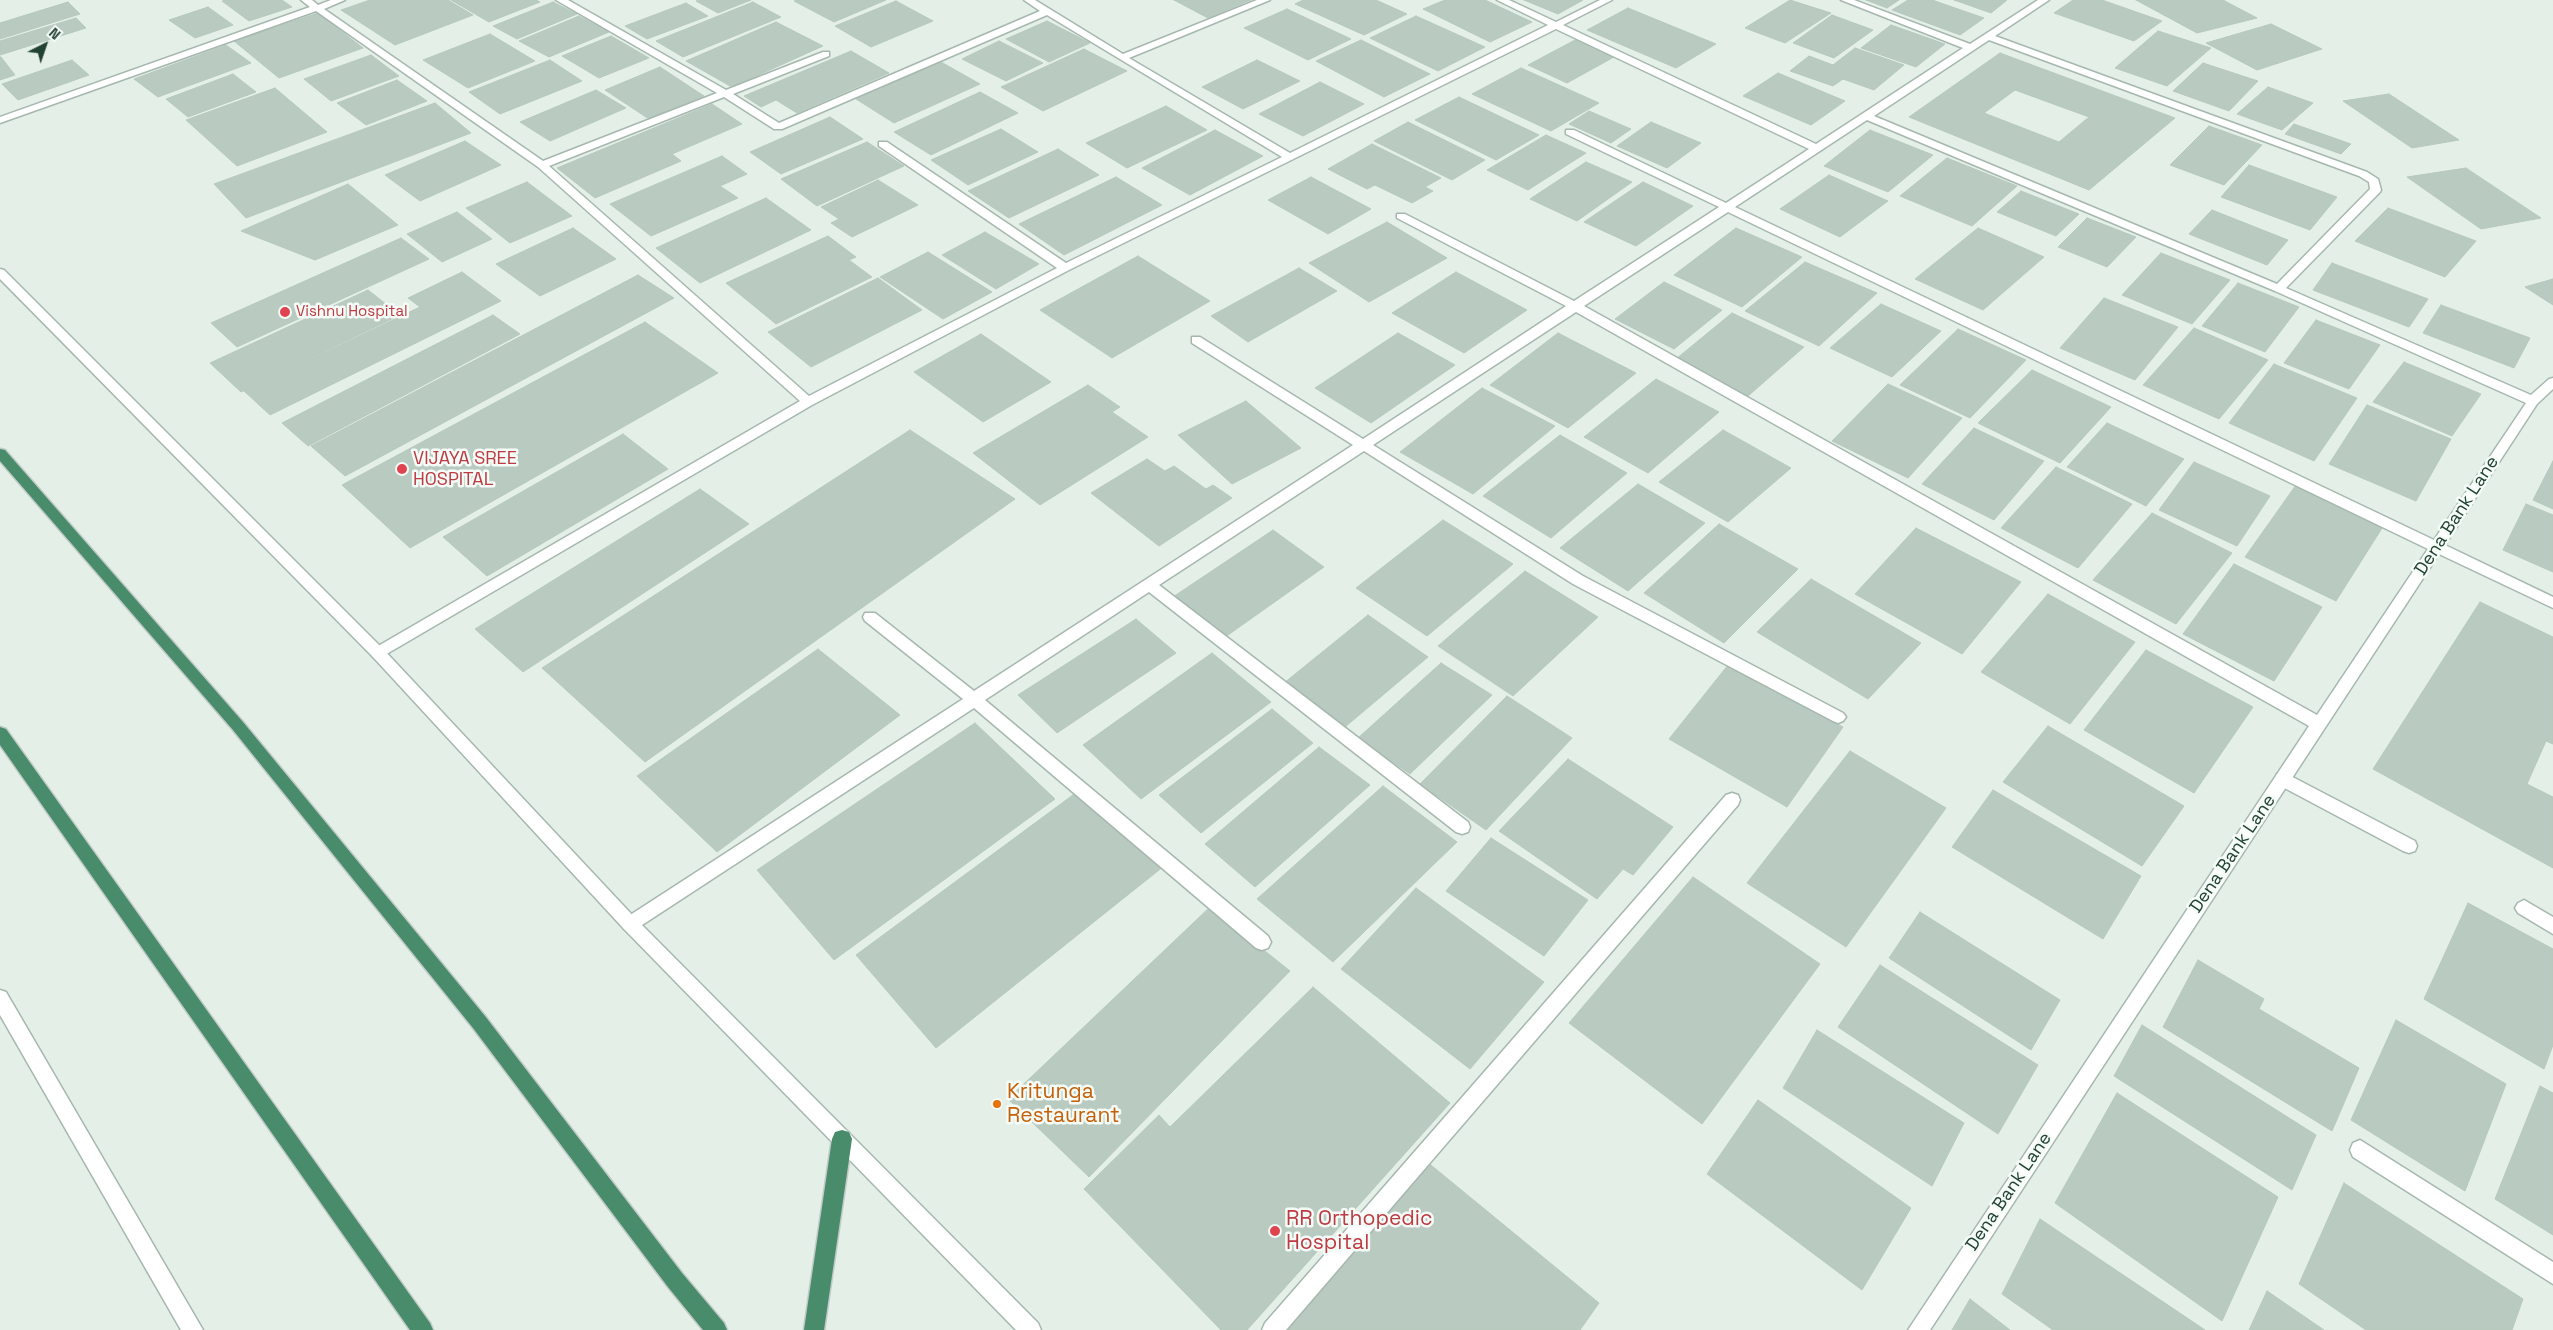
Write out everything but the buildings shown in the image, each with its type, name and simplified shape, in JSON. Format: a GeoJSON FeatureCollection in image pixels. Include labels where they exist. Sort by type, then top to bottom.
{"type":"FeatureCollection","features":[{"type":"Feature","properties":{"kind":"highway"},"geometry":{"type":"LineString","coordinates":[[0,453],[245,733],[479,1022],[674,1280],[717,1330]]}},
{"type":"Feature","properties":{"kind":"highway"},"geometry":{"type":"LineString","coordinates":[[0,733],[422,1330]]}},
{"type":"Feature","properties":{"kind":"highway"},"geometry":{"type":"LineString","coordinates":[[814,1330],[842,1139]]}},
{"type":"Feature","properties":{"kind":"street"},"geometry":{"type":"LineString","coordinates":[[306,0],[542,165],[808,402]]}},
{"type":"Feature","properties":{"kind":"street"},"geometry":{"type":"LineString","coordinates":[[0,120],[340,0]]}},
{"type":"Feature","properties":{"kind":"street"},"geometry":{"type":"LineString","coordinates":[[562,0],[726,94],[778,127],[1046,12]]}},
{"type":"Feature","properties":{"kind":"street"},"geometry":{"type":"LineString","coordinates":[[1029,0],[1122,58],[1290,157]]}},
{"type":"Feature","properties":{"kind":"street"},"geometry":{"type":"LineString","coordinates":[[1122,58],[1265,0]]}},
{"type":"Feature","properties":{"kind":"street"},"geometry":{"type":"LineString","coordinates":[[1502,0],[1817,149]]}},
{"type":"Feature","properties":{"kind":"street"},"geometry":{"type":"LineString","coordinates":[[378,653],[808,402],[1065,268],[1607,0]]}},
{"type":"Feature","properties":{"kind":"street"},"geometry":{"type":"LineString","coordinates":[[1846,0],[1971,48]]}},
{"type":"Feature","properties":{"kind":"street"},"geometry":{"type":"LineString","coordinates":[[630,924],[2044,0]]}},
{"type":"Feature","properties":{"kind":"street"},"geometry":{"type":"LineString","coordinates":[[1988,37],[2363,174],[2374,181],[2376,190],[2279,289]]}},
{"type":"Feature","properties":{"kind":"street"},"geometry":{"type":"LineString","coordinates":[[542,165],[826,54]]}},
{"type":"Feature","properties":{"kind":"street"},"geometry":{"type":"LineString","coordinates":[[1866,116],[2279,289],[2533,401]]}},
{"type":"Feature","properties":{"kind":"street"},"geometry":{"type":"LineString","coordinates":[[1570,132],[2553,603]]}},
{"type":"Feature","properties":{"kind":"street"},"geometry":{"type":"LineString","coordinates":[[883,144],[1065,268]]}},
{"type":"Feature","properties":{"kind":"street"},"geometry":{"type":"LineString","coordinates":[[1401,216],[1575,306],[2319,724]]}},
{"type":"Feature","properties":{"kind":"street"},"geometry":{"type":"LineString","coordinates":[[0,272],[378,653],[630,924],[1031,1330]]}},
{"type":"Feature","properties":{"kind":"street"},"geometry":{"type":"LineString","coordinates":[[1196,340],[1578,580],[1838,717]]}},
{"type":"Feature","properties":{"kind":"street","name":"Dena Bank Lane"},"geometry":{"type":"LineString","coordinates":[[1918,1330],[2533,401],[2553,382]]}},
{"type":"Feature","properties":{"kind":"street"},"geometry":{"type":"LineString","coordinates":[[1149,585],[1462,827]]}},
{"type":"Feature","properties":{"kind":"street"},"geometry":{"type":"LineString","coordinates":[[870,617],[974,699],[1262,942]]}},
{"type":"Feature","properties":{"kind":"street"},"geometry":{"type":"LineString","coordinates":[[2283,779],[2409,846]]}},
{"type":"Feature","properties":{"kind":"street"},"geometry":{"type":"LineString","coordinates":[[1272,1330],[1732,800]]}},
{"type":"Feature","properties":{"kind":"street"},"geometry":{"type":"LineString","coordinates":[[2524,908],[2553,926]]}},
{"type":"Feature","properties":{"kind":"street"},"geometry":{"type":"LineString","coordinates":[[0,998],[193,1330]]}},
{"type":"Feature","properties":{"kind":"street"},"geometry":{"type":"LineString","coordinates":[[2360,1150],[2553,1274]]}},
{"type":"Feature","properties":{"kind":"place","name":"Vishnu Hospital"},"geometry":{"type":"Point","coordinates":[285,312]}},
{"type":"Feature","properties":{"kind":"place","name":"VIJAYA SREE HOSPITAL"},"geometry":{"type":"Point","coordinates":[402,469]}},
{"type":"Feature","properties":{"kind":"place","name":"Kritunga Restaurant"},"geometry":{"type":"Point","coordinates":[997,1104]}},
{"type":"Feature","properties":{"kind":"place","name":"RR Orthopedic Hospital"},"geometry":{"type":"Point","coordinates":[1275,1231]}}]}
